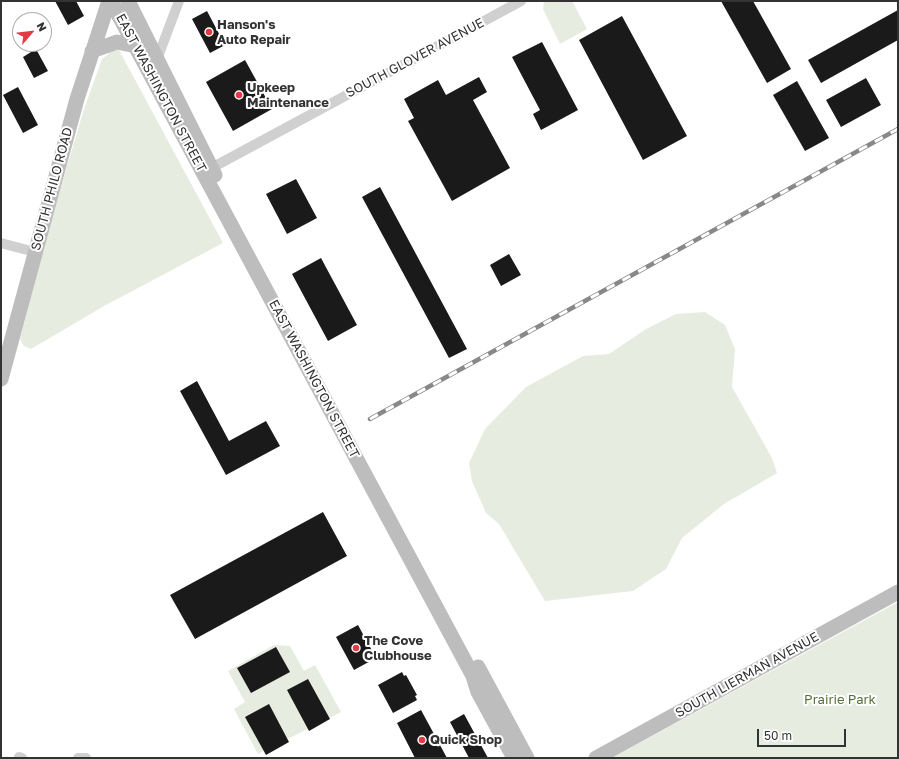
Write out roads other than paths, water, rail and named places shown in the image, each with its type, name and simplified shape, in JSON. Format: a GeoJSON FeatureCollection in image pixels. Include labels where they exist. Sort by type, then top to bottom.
{"type":"FeatureCollection","features":[{"type":"Feature","properties":{"kind":"main road","name":"EAST WASHINGTON STREET"},"geometry":{"type":"LineString","coordinates":[[110,1],[136,46],[153,64]]}},
{"type":"Feature","properties":{"kind":"main road","name":"SOUTH PHILO ROAD"},"geometry":{"type":"LineString","coordinates":[[1,379],[92,51],[110,1]]}},
{"type":"Feature","properties":{"kind":"main road","name":"EAST WASHINGTON STREET"},"geometry":{"type":"LineString","coordinates":[[128,1],[153,64],[474,676],[478,692],[514,758]]}},
{"type":"Feature","properties":{"kind":"main road"},"geometry":{"type":"LineString","coordinates":[[92,51],[117,42],[136,46]]}},
{"type":"Feature","properties":{"kind":"main road","name":"EAST WASHINGTON STREET"},"geometry":{"type":"LineString","coordinates":[[208,170],[297,331],[527,758]]}},
{"type":"Feature","properties":{"kind":"main road","name":"SOUTH LIERMAN AVENUE"},"geometry":{"type":"LineString","coordinates":[[596,758],[898,592]]}},
{"type":"Feature","properties":{"kind":"street"},"geometry":{"type":"LineString","coordinates":[[153,64],[179,1]]}},
{"type":"Feature","properties":{"kind":"street","name":"SOUTH GLOVER AVENUE"},"geometry":{"type":"LineString","coordinates":[[208,170],[521,1]]}},
{"type":"Feature","properties":{"kind":"street"},"geometry":{"type":"LineString","coordinates":[[1,243],[35,252]]}},
{"type":"Feature","properties":{"kind":"street"},"geometry":{"type":"LineString","coordinates":[[78,758],[86,758]]}},
{"type":"Feature","properties":{"kind":"railway"},"geometry":{"type":"LineString","coordinates":[[370,419],[898,129]]}},
{"type":"Feature","properties":{"kind":"place","name":"Hanson's Auto Repair"},"geometry":{"type":"Point","coordinates":[209,32]}},
{"type":"Feature","properties":{"kind":"place","name":"Upkeep Maintenance"},"geometry":{"type":"Point","coordinates":[239,95]}},
{"type":"Feature","properties":{"kind":"place","name":"The Cove Clubhouse"},"geometry":{"type":"Point","coordinates":[356,648]}},
{"type":"Feature","properties":{"kind":"place","name":"Quick Shop"},"geometry":{"type":"Point","coordinates":[422,740]}},
{"type":"Feature","properties":{"kind":"park label","name":"Prairie Park"},"geometry":{"type":"Point","coordinates":[840,700]}}]}
